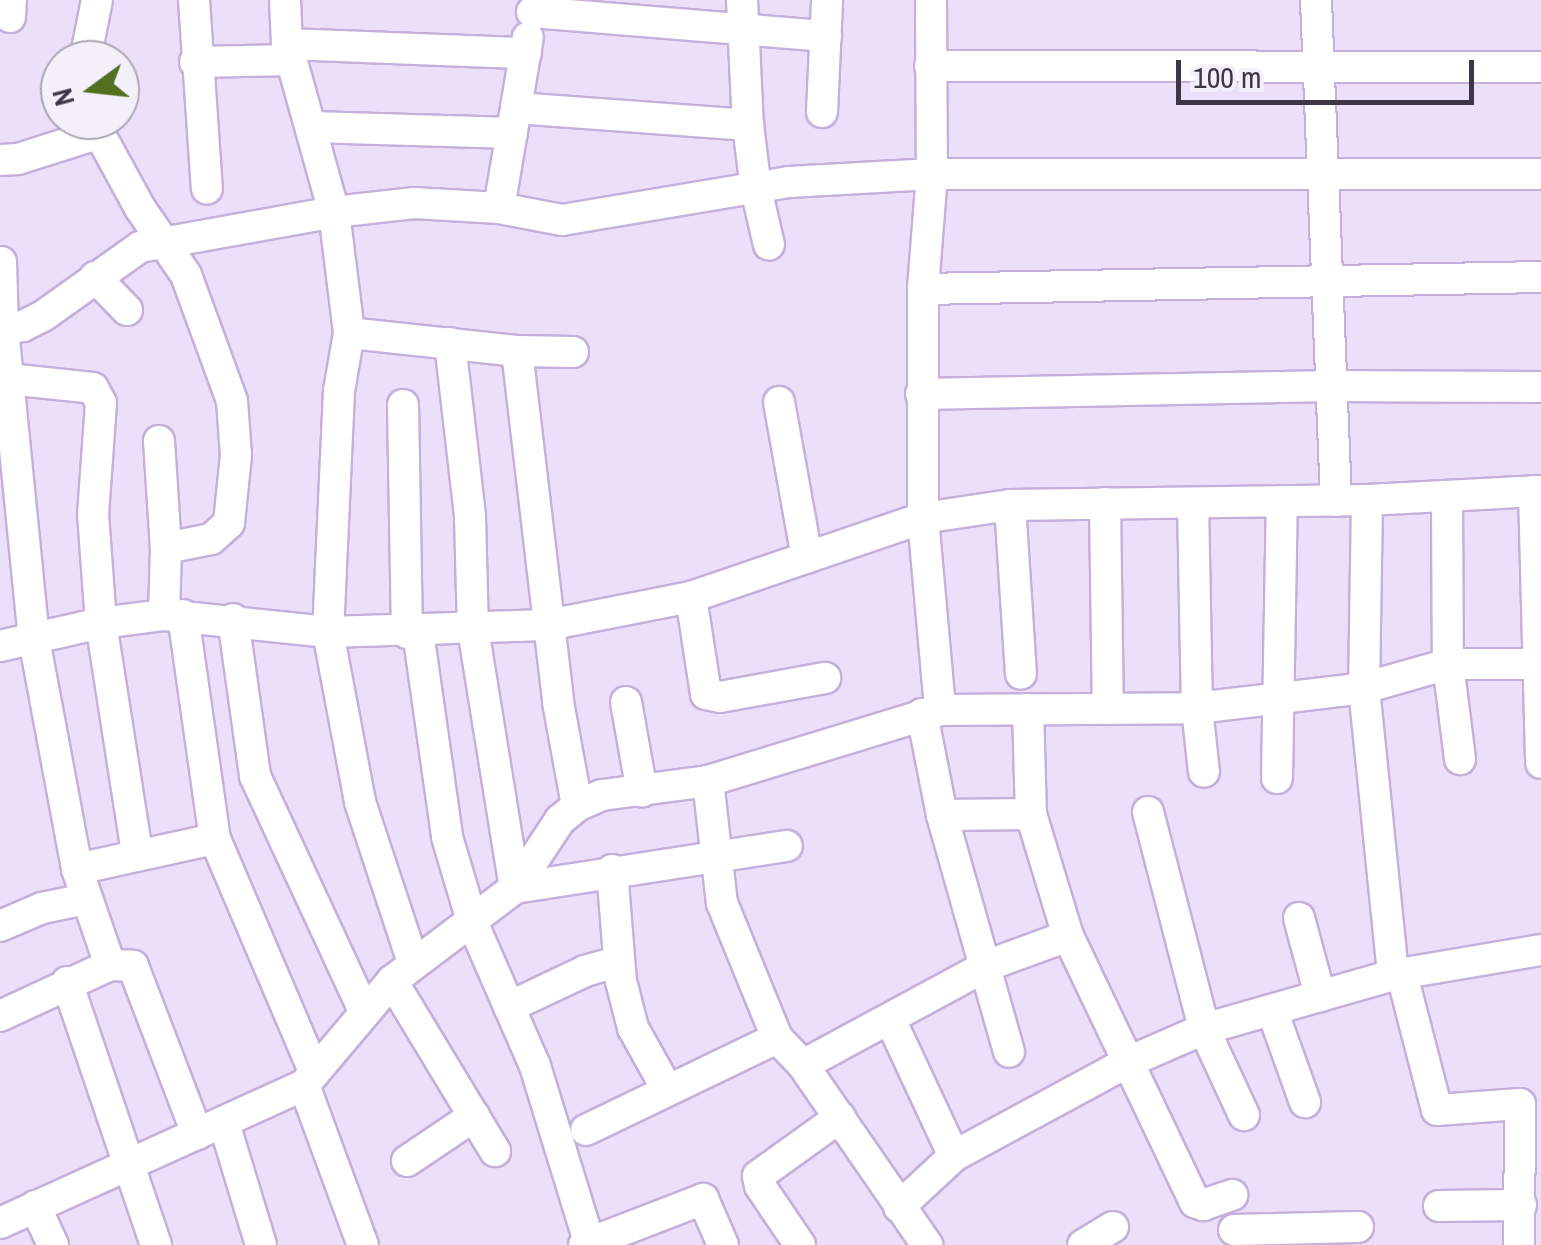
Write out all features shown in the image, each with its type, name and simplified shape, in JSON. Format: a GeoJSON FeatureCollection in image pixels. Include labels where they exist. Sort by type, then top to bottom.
{"type":"FeatureCollection","features":[{"type":"Feature","properties":{"kind":"street"},"geometry":{"type":"LineString","coordinates":[[89,40],[97,0]]}},
{"type":"Feature","properties":{"kind":"street"},"geometry":{"type":"LineString","coordinates":[[194,0],[195,62],[207,188]]}},
{"type":"Feature","properties":{"kind":"street"},"geometry":{"type":"LineString","coordinates":[[285,0],[290,52],[334,212],[349,334],[338,391],[328,632],[360,802],[402,972],[495,1152]]}},
{"type":"Feature","properties":{"kind":"street"},"geometry":{"type":"LineString","coordinates":[[742,0],[748,125],[756,189],[769,245]]}},
{"type":"Feature","properties":{"kind":"street"},"geometry":{"type":"LineString","coordinates":[[822,112],[828,0]]}},
{"type":"Feature","properties":{"kind":"street"},"geometry":{"type":"LineString","coordinates":[[931,0],[932,174],[923,289],[921,394],[931,712],[942,815],[1009,1052]]}},
{"type":"Feature","properties":{"kind":"street"},"geometry":{"type":"LineString","coordinates":[[1316,0],[1336,501]]}},
{"type":"Feature","properties":{"kind":"street"},"geometry":{"type":"LineString","coordinates":[[500,208],[534,6],[742,33],[826,36]]}},
{"type":"Feature","properties":{"kind":"street"},"geometry":{"type":"LineString","coordinates":[[195,62],[290,52],[526,53]]}},
{"type":"Feature","properties":{"kind":"street"},"geometry":{"type":"LineString","coordinates":[[930,66],[1541,67]]}},
{"type":"Feature","properties":{"kind":"street"},"geometry":{"type":"LineString","coordinates":[[312,127],[514,121],[748,125]]}},
{"type":"Feature","properties":{"kind":"street"},"geometry":{"type":"LineString","coordinates":[[0,160],[18,159],[64,140]]}},
{"type":"Feature","properties":{"kind":"street"},"geometry":{"type":"LineString","coordinates":[[102,140],[140,208],[165,239],[186,276],[232,401],[236,455],[233,501],[223,532],[166,548]]}},
{"type":"Feature","properties":{"kind":"street"},"geometry":{"type":"LineString","coordinates":[[2,329],[43,316],[140,246],[165,239],[211,237],[334,212],[414,203],[500,208],[562,220],[790,182],[932,174],[1541,174]]}},
{"type":"Feature","properties":{"kind":"street"},"geometry":{"type":"LineString","coordinates":[[1,262],[2,329],[34,639],[77,870],[110,965]]}},
{"type":"Feature","properties":{"kind":"street"},"geometry":{"type":"LineString","coordinates":[[96,276],[127,310]]}},
{"type":"Feature","properties":{"kind":"street"},"geometry":{"type":"LineString","coordinates":[[923,289],[1541,277]]}},
{"type":"Feature","properties":{"kind":"street"},"geometry":{"type":"LineString","coordinates":[[349,334],[517,351],[573,352]]}},
{"type":"Feature","properties":{"kind":"street"},"geometry":{"type":"LineString","coordinates":[[450,343],[470,517],[473,630],[515,888]]}},
{"type":"Feature","properties":{"kind":"street"},"geometry":{"type":"LineString","coordinates":[[517,351],[548,624],[578,806]]}},
{"type":"Feature","properties":{"kind":"street"},"geometry":{"type":"LineString","coordinates":[[8,378],[85,386],[98,394],[100,449],[93,514],[101,624],[137,854]]}},
{"type":"Feature","properties":{"kind":"street"},"geometry":{"type":"LineString","coordinates":[[921,394],[1332,386],[1541,387]]}},
{"type":"Feature","properties":{"kind":"street"},"geometry":{"type":"LineString","coordinates":[[779,402],[806,558]]}},
{"type":"Feature","properties":{"kind":"street"},"geometry":{"type":"LineString","coordinates":[[403,405],[412,632],[446,837],[473,924],[535,1066],[588,1244],[703,1199],[723,1245]]}},
{"type":"Feature","properties":{"kind":"street"},"geometry":{"type":"LineString","coordinates":[[159,442],[173,615],[216,838],[310,1079],[363,1245]]}},
{"type":"Feature","properties":{"kind":"street"},"geometry":{"type":"LineString","coordinates":[[0,646],[101,624],[173,615],[328,632],[473,630],[548,624],[691,597],[923,518],[1010,505],[1336,501],[1538,491],[1541,763]]}},
{"type":"Feature","properties":{"kind":"street"},"geometry":{"type":"LineString","coordinates":[[1447,496],[1448,664],[1460,759]]}},
{"type":"Feature","properties":{"kind":"street"},"geometry":{"type":"LineString","coordinates":[[1367,500],[1364,688],[1398,975],[1437,1110],[1520,1104],[1532,1151],[1521,1205],[1519,1245]]}},
{"type":"Feature","properties":{"kind":"street"},"geometry":{"type":"LineString","coordinates":[[1277,778],[1282,501]]}},
{"type":"Feature","properties":{"kind":"street"},"geometry":{"type":"LineString","coordinates":[[1194,502],[1198,708],[1204,772]]}},
{"type":"Feature","properties":{"kind":"street"},"geometry":{"type":"LineString","coordinates":[[1105,503],[1108,709]]}},
{"type":"Feature","properties":{"kind":"street"},"geometry":{"type":"LineString","coordinates":[[1010,505],[1021,674]]}},
{"type":"Feature","properties":{"kind":"street"},"geometry":{"type":"LineString","coordinates":[[691,597],[706,694],[720,697],[825,678]]}},
{"type":"Feature","properties":{"kind":"street"},"geometry":{"type":"LineString","coordinates":[[233,619],[255,776],[365,1013]]}},
{"type":"Feature","properties":{"kind":"street"},"geometry":{"type":"LineString","coordinates":[[0,1223],[310,1079],[402,972],[473,924],[515,888],[560,820],[578,806],[602,796],[708,781],[931,712],[1198,708],[1278,695],[1364,688],[1448,664],[1539,664]]}},
{"type":"Feature","properties":{"kind":"street"},"geometry":{"type":"LineString","coordinates":[[626,702],[642,792]]}},
{"type":"Feature","properties":{"kind":"street"},"geometry":{"type":"LineString","coordinates":[[1028,709],[1031,814],[1068,936],[1195,1202],[1203,1205],[1231,1187],[1234,1238],[1358,1227]]}},
{"type":"Feature","properties":{"kind":"street"},"geometry":{"type":"LineString","coordinates":[[708,781],[722,903],[777,1038],[840,1117],[926,1245]]}},
{"type":"Feature","properties":{"kind":"street"},"geometry":{"type":"LineString","coordinates":[[1148,812],[1204,1029],[1244,1116]]}},
{"type":"Feature","properties":{"kind":"street"},"geometry":{"type":"LineString","coordinates":[[942,815],[1031,814]]}},
{"type":"Feature","properties":{"kind":"street"},"geometry":{"type":"LineString","coordinates":[[77,870],[216,838]]}},
{"type":"Feature","properties":{"kind":"street"},"geometry":{"type":"LineString","coordinates":[[515,888],[787,846]]}},
{"type":"Feature","properties":{"kind":"street"},"geometry":{"type":"LineString","coordinates":[[612,870],[619,961],[633,1028],[667,1090]]}},
{"type":"Feature","properties":{"kind":"street"},"geometry":{"type":"LineString","coordinates":[[0,926],[25,913],[86,899]]}},
{"type":"Feature","properties":{"kind":"street"},"geometry":{"type":"LineString","coordinates":[[1299,918],[1320,996]]}},
{"type":"Feature","properties":{"kind":"street"},"geometry":{"type":"LineString","coordinates":[[802,1066],[986,966],[1068,936]]}},
{"type":"Feature","properties":{"kind":"street"},"geometry":{"type":"LineString","coordinates":[[899,1207],[954,1156],[1126,1063],[1204,1029],[1398,975],[1541,950]]}},
{"type":"Feature","properties":{"kind":"street"},"geometry":{"type":"LineString","coordinates":[[509,1007],[585,971],[619,961]]}},
{"type":"Feature","properties":{"kind":"street"},"geometry":{"type":"LineString","coordinates":[[0,1016],[110,965],[128,964],[138,972],[261,1245]]}},
{"type":"Feature","properties":{"kind":"street"},"geometry":{"type":"LineString","coordinates":[[67,982],[132,1163],[156,1245]]}},
{"type":"Feature","properties":{"kind":"street"},"geometry":{"type":"LineString","coordinates":[[1272,1010],[1305,1102]]}},
{"type":"Feature","properties":{"kind":"street"},"geometry":{"type":"LineString","coordinates":[[890,1019],[954,1156]]}},
{"type":"Feature","properties":{"kind":"street"},"geometry":{"type":"LineString","coordinates":[[586,1130],[777,1038]]}},
{"type":"Feature","properties":{"kind":"street"},"geometry":{"type":"LineString","coordinates":[[407,1161],[474,1116]]}},
{"type":"Feature","properties":{"kind":"street"},"geometry":{"type":"LineString","coordinates":[[800,1245],[778,1216],[758,1176],[840,1117]]}},
{"type":"Feature","properties":{"kind":"street"},"geometry":{"type":"LineString","coordinates":[[1439,1206],[1521,1205]]}},
{"type":"Feature","properties":{"kind":"street"},"geometry":{"type":"LineString","coordinates":[[35,1206],[54,1245]]}},
{"type":"Feature","properties":{"kind":"street"},"geometry":{"type":"LineString","coordinates":[[1083,1245],[1112,1227]]}}]}
